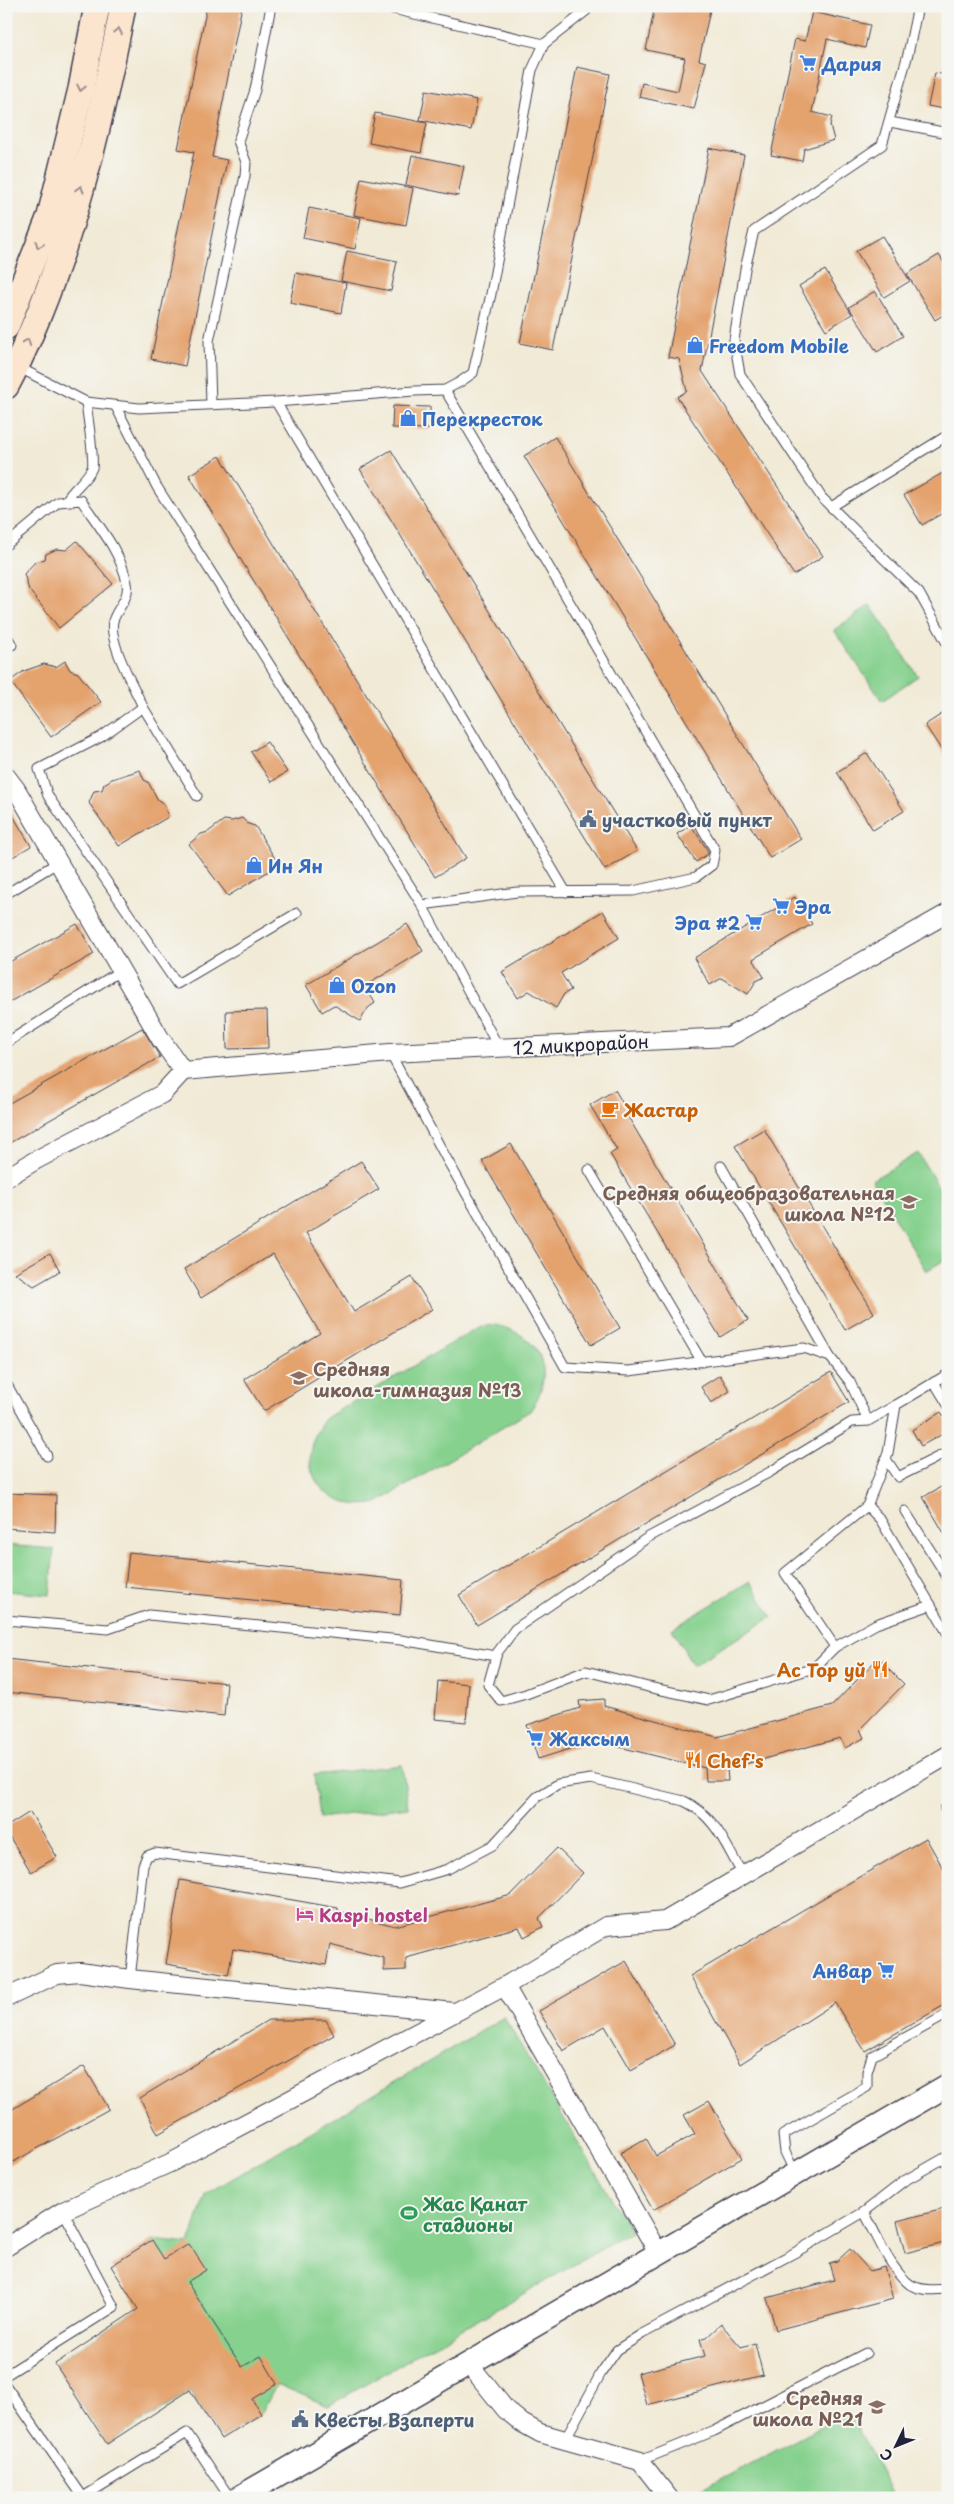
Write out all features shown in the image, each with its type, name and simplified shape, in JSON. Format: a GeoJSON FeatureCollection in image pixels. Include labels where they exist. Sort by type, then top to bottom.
{"type":"FeatureCollection","features":[{"type":"Feature","properties":{"kind":"main road"},"geometry":{"type":"LineString","coordinates":[[6,328],[12,297],[50,216],[81,89],[97,6]]}},
{"type":"Feature","properties":{"kind":"main road"},"geometry":{"type":"LineString","coordinates":[[10,371],[65,247],[110,77],[123,6]]}},
{"type":"Feature","properties":{"kind":"street"},"geometry":{"type":"LineString","coordinates":[[6,776],[16,788],[57,863],[160,1038],[183,1071],[162,1094],[36,1160],[6,1178]]}},
{"type":"Feature","properties":{"kind":"street","name":"12 микрорайон"},"geometry":{"type":"LineString","coordinates":[[183,1071],[390,1052],[729,1037],[948,913]]}},
{"type":"Feature","properties":{"kind":"street"},"geometry":{"type":"LineString","coordinates":[[6,2247],[63,2211],[172,2162],[505,1986],[606,1926],[665,1921],[948,1755]]}},
{"type":"Feature","properties":{"kind":"street"},"geometry":{"type":"LineString","coordinates":[[6,1998],[57,1974],[80,1972],[130,1979],[454,2012]]}},
{"type":"Feature","properties":{"kind":"street"},"geometry":{"type":"LineString","coordinates":[[505,1986],[659,2254]]}},
{"type":"Feature","properties":{"kind":"street"},"geometry":{"type":"LineString","coordinates":[[238,2498],[948,2084]]}},
{"type":"Feature","properties":{"kind":"street"},"geometry":{"type":"LineString","coordinates":[[469,2364],[506,2410],[522,2423],[540,2433],[566,2438],[640,2461],[669,2498]]}},
{"type":"Feature","properties":{"kind":"lane"},"geometry":{"type":"LineString","coordinates":[[211,404],[209,341],[245,176],[246,162],[238,141],[255,90],[271,6]]}},
{"type":"Feature","properties":{"kind":"lane"},"geometry":{"type":"LineString","coordinates":[[380,6],[544,44]]}},
{"type":"Feature","properties":{"kind":"lane"},"geometry":{"type":"LineString","coordinates":[[10,371],[86,402],[116,407],[276,402],[445,390],[473,373],[491,294],[532,70],[544,44],[586,11],[588,6]]}},
{"type":"Feature","properties":{"kind":"lane"},"geometry":{"type":"LineString","coordinates":[[918,6],[908,54],[890,122],[882,144],[754,231],[745,269],[734,340],[740,374],[822,498],[919,592],[948,645]]}},
{"type":"Feature","properties":{"kind":"lane"},"geometry":{"type":"LineString","coordinates":[[890,122],[948,133]]}},
{"type":"Feature","properties":{"kind":"lane"},"geometry":{"type":"LineString","coordinates":[[422,905],[517,892],[633,891],[696,877],[712,865],[715,850],[445,390]]}},
{"type":"Feature","properties":{"kind":"lane"},"geometry":{"type":"LineString","coordinates":[[66,501],[73,489],[86,478],[93,465],[86,402]]}},
{"type":"Feature","properties":{"kind":"lane"},"geometry":{"type":"LineString","coordinates":[[276,402],[566,892]]}},
{"type":"Feature","properties":{"kind":"lane"},"geometry":{"type":"LineString","coordinates":[[116,407],[157,488],[422,905],[499,1048]]}},
{"type":"Feature","properties":{"kind":"lane"},"geometry":{"type":"LineString","coordinates":[[831,507],[948,435]]}},
{"type":"Feature","properties":{"kind":"lane"},"geometry":{"type":"LineString","coordinates":[[6,545],[58,502],[81,500],[110,542],[128,584],[125,601],[113,622],[115,645],[143,707],[198,796]]}},
{"type":"Feature","properties":{"kind":"lane"},"geometry":{"type":"LineString","coordinates":[[6,635],[12,645]]}},
{"type":"Feature","properties":{"kind":"lane"},"geometry":{"type":"LineString","coordinates":[[143,707],[101,737],[39,769],[48,796],[177,984],[297,912]]}},
{"type":"Feature","properties":{"kind":"lane"},"geometry":{"type":"LineString","coordinates":[[6,894],[57,863]]}},
{"type":"Feature","properties":{"kind":"lane"},"geometry":{"type":"LineString","coordinates":[[6,1043],[120,971]]}},
{"type":"Feature","properties":{"kind":"lane"},"geometry":{"type":"LineString","coordinates":[[390,1052],[445,1156],[566,1367],[629,1372],[804,1348],[830,1357]]}},
{"type":"Feature","properties":{"kind":"lane"},"geometry":{"type":"LineString","coordinates":[[721,1166],[830,1357],[850,1382],[868,1421]]}},
{"type":"Feature","properties":{"kind":"lane"},"geometry":{"type":"LineString","coordinates":[[589,1170],[702,1362]]}},
{"type":"Feature","properties":{"kind":"lane"},"geometry":{"type":"LineString","coordinates":[[931,1605],[876,1624],[835,1647],[814,1668],[708,1700],[648,1688],[586,1671],[526,1694],[501,1701],[488,1685],[496,1656],[515,1629],[647,1538],[770,1472],[852,1422],[868,1421],[948,1374]]}},
{"type":"Feature","properties":{"kind":"lane"},"geometry":{"type":"LineString","coordinates":[[934,1382],[948,1405]]}},
{"type":"Feature","properties":{"kind":"lane"},"geometry":{"type":"LineString","coordinates":[[6,1383],[47,1456]]}},
{"type":"Feature","properties":{"kind":"lane"},"geometry":{"type":"LineString","coordinates":[[835,1647],[785,1573],[866,1506],[886,1459],[896,1405]]}},
{"type":"Feature","properties":{"kind":"lane"},"geometry":{"type":"LineString","coordinates":[[886,1459],[898,1477],[948,1452]]}},
{"type":"Feature","properties":{"kind":"lane"},"geometry":{"type":"LineString","coordinates":[[866,1506],[880,1519],[948,1634]]}},
{"type":"Feature","properties":{"kind":"lane"},"geometry":{"type":"LineString","coordinates":[[905,1511],[948,1578]]}},
{"type":"Feature","properties":{"kind":"lane"},"geometry":{"type":"LineString","coordinates":[[6,1620],[108,1629],[149,1615],[401,1640],[496,1656]]}},
{"type":"Feature","properties":{"kind":"lane"},"geometry":{"type":"LineString","coordinates":[[130,1979],[143,1865],[147,1856],[155,1853],[400,1883],[448,1869],[493,1845],[537,1797],[558,1784],[591,1779],[684,1801],[698,1808],[711,1820],[742,1875]]}},
{"type":"Feature","properties":{"kind":"lane"},"geometry":{"type":"LineString","coordinates":[[948,1808],[945,1809],[948,1814]]}},
{"type":"Feature","properties":{"kind":"lane"},"geometry":{"type":"LineString","coordinates":[[795,2174],[785,2152],[783,2135],[866,2087],[867,2072],[872,2056],[948,2014]]}},
{"type":"Feature","properties":{"kind":"lane"},"geometry":{"type":"LineString","coordinates":[[566,2438],[601,2373],[617,2350],[642,2334],[794,2253],[864,2212],[904,2180],[948,2156]]}},
{"type":"Feature","properties":{"kind":"lane"},"geometry":{"type":"LineString","coordinates":[[6,2375],[114,2307],[63,2211]]}},
{"type":"Feature","properties":{"kind":"lane"},"geometry":{"type":"LineString","coordinates":[[864,2212],[892,2261],[908,2284],[936,2292],[948,2288]]}},
{"type":"Feature","properties":{"kind":"lane"},"geometry":{"type":"LineString","coordinates":[[640,2461],[714,2430],[866,2352]]}},
{"type":"Feature","properties":{"kind":"lane"},"geometry":{"type":"LineString","coordinates":[[6,2386],[82,2496],[107,2484],[187,2433],[230,2498]]}},
{"type":"Feature","properties":{"kind":"green space"},"geometry":{"type":"Polygon","coordinates":[[[870,605],[918,676],[882,701],[834,630],[870,605]]]}},
{"type":"Feature","properties":{"kind":"green space"},"geometry":{"type":"Polygon","coordinates":[[[918,1153],[948,1203],[948,1258],[926,1271],[872,1180],[918,1153]]]}},
{"type":"Feature","properties":{"kind":"green space"},"geometry":{"type":"Polygon","coordinates":[[[495,1325],[524,1337],[534,1346],[540,1357],[543,1369],[543,1383],[530,1411],[377,1503],[357,1505],[340,1501],[326,1493],[317,1481],[311,1467],[310,1452],[315,1435],[326,1418],[479,1327],[495,1325]]]}},
{"type":"Feature","properties":{"kind":"green space"},"geometry":{"type":"Polygon","coordinates":[[[6,1545],[54,1549],[50,1595],[6,1591],[6,1545]]]}},
{"type":"Feature","properties":{"kind":"green space"},"geometry":{"type":"Polygon","coordinates":[[[750,1581],[772,1617],[693,1665],[672,1629],[750,1581]]]}},
{"type":"Feature","properties":{"kind":"green space"},"geometry":{"type":"Polygon","coordinates":[[[402,1765],[408,1807],[319,1818],[314,1775],[402,1765]]]}},
{"type":"Feature","properties":{"kind":"green space","name":"Жас Қанат стадионы"},"geometry":{"type":"Polygon","coordinates":[[[504,2017],[631,2232],[328,2406],[277,2384],[261,2414],[221,2439],[190,2391],[107,2444],[55,2364],[138,2309],[152,2240],[189,2244],[205,2195],[504,2017]]]}},
{"type":"Feature","properties":{"kind":"green space"},"geometry":{"type":"Polygon","coordinates":[[[849,2412],[895,2498],[703,2498],[699,2491],[849,2412]]]}},
{"type":"Feature","properties":{"kind":"building"},"geometry":{"type":"Polygon","coordinates":[[[207,6],[242,6],[212,157],[227,160],[185,366],[151,359],[194,152],[178,149],[207,6]]]}},
{"type":"Feature","properties":{"kind":"building"},"geometry":{"type":"Polygon","coordinates":[[[655,6],[693,6],[710,10],[699,60],[706,62],[694,109],[639,97],[642,83],[678,91],[685,58],[646,50],[655,6]]]}},
{"type":"Feature","properties":{"kind":"building"},"geometry":{"type":"Polygon","coordinates":[[[812,12],[870,25],[865,48],[827,39],[812,112],[832,117],[830,125],[834,140],[804,149],[802,161],[771,155],[795,39],[805,41],[812,12]]]}},
{"type":"Feature","properties":{"kind":"building"},"geometry":{"type":"Polygon","coordinates":[[[577,67],[610,74],[553,350],[520,343],[577,67]]]}},
{"type":"Feature","properties":{"kind":"building"},"geometry":{"type":"Polygon","coordinates":[[[935,73],[948,75],[948,110],[928,106],[935,73]]]}},
{"type":"Feature","properties":{"kind":"building"},"geometry":{"type":"Polygon","coordinates":[[[426,90],[477,100],[471,130],[420,120],[426,90]]]}},
{"type":"Feature","properties":{"kind":"building"},"geometry":{"type":"Polygon","coordinates":[[[375,113],[427,123],[421,153],[369,143],[375,113]]]}},
{"type":"Feature","properties":{"kind":"building"},"geometry":{"type":"Polygon","coordinates":[[[709,148],[744,155],[702,371],[823,556],[794,575],[677,397],[687,391],[679,359],[668,357],[709,148]]]}},
{"type":"Feature","properties":{"kind":"building"},"geometry":{"type":"Polygon","coordinates":[[[412,155],[464,166],[458,196],[406,185],[412,155]]]}},
{"type":"Feature","properties":{"kind":"building"},"geometry":{"type":"Polygon","coordinates":[[[361,178],[413,188],[406,225],[354,215],[361,178]]]}},
{"type":"Feature","properties":{"kind":"building"},"geometry":{"type":"Polygon","coordinates":[[[309,208],[361,218],[355,249],[303,238],[309,208]]]}},
{"type":"Feature","properties":{"kind":"building"},"geometry":{"type":"Polygon","coordinates":[[[882,236],[910,281],[884,297],[856,251],[882,236]]]}},
{"type":"Feature","properties":{"kind":"building"},"geometry":{"type":"Polygon","coordinates":[[[347,251],[397,261],[391,291],[341,281],[347,251]]]}},
{"type":"Feature","properties":{"kind":"building"},"geometry":{"type":"Polygon","coordinates":[[[939,255],[948,269],[948,312],[935,320],[907,274],[939,255]]]}},
{"type":"Feature","properties":{"kind":"building"},"geometry":{"type":"Polygon","coordinates":[[[825,270],[852,314],[826,330],[799,286],[825,270]]]}},
{"type":"Feature","properties":{"kind":"building"},"geometry":{"type":"Polygon","coordinates":[[[296,273],[346,283],[341,313],[290,303],[296,273]]]}},
{"type":"Feature","properties":{"kind":"building"},"geometry":{"type":"Polygon","coordinates":[[[875,291],[903,336],[877,352],[849,307],[875,291]]]}},
{"type":"Feature","properties":{"kind":"building"},"geometry":{"type":"Polygon","coordinates":[[[393,406],[430,407],[430,429],[392,428],[393,406]]]}},
{"type":"Feature","properties":{"kind":"building"},"geometry":{"type":"Polygon","coordinates":[[[555,437],[801,839],[770,858],[524,456],[555,437]]]}},
{"type":"Feature","properties":{"kind":"building"},"geometry":{"type":"Polygon","coordinates":[[[391,450],[637,851],[605,870],[360,469],[391,450]]]}},
{"type":"Feature","properties":{"kind":"building"},"geometry":{"type":"Polygon","coordinates":[[[220,456],[466,858],[435,877],[189,475],[220,456]]]}},
{"type":"Feature","properties":{"kind":"building"},"geometry":{"type":"Polygon","coordinates":[[[948,470],[948,510],[922,525],[904,495],[948,470]]]}},
{"type":"Feature","properties":{"kind":"building"},"geometry":{"type":"Polygon","coordinates":[[[77,541],[113,584],[59,628],[29,590],[24,574],[35,562],[45,559],[46,554],[57,549],[66,550],[77,541]]]}},
{"type":"Feature","properties":{"kind":"building"},"geometry":{"type":"Polygon","coordinates":[[[65,661],[70,670],[78,673],[101,702],[51,737],[10,681],[24,671],[44,664],[56,667],[65,661]]]}},
{"type":"Feature","properties":{"kind":"building"},"geometry":{"type":"Polygon","coordinates":[[[948,710],[948,760],[925,725],[948,710]]]}},
{"type":"Feature","properties":{"kind":"building"},"geometry":{"type":"Polygon","coordinates":[[[267,742],[287,772],[271,782],[251,752],[267,742]]]}},
{"type":"Feature","properties":{"kind":"building"},"geometry":{"type":"Polygon","coordinates":[[[867,753],[904,811],[873,830],[837,772],[867,753]]]}},
{"type":"Feature","properties":{"kind":"building"},"geometry":{"type":"Polygon","coordinates":[[[140,770],[144,780],[148,782],[158,800],[164,804],[168,817],[119,846],[89,803],[94,791],[102,790],[104,784],[112,779],[140,770]]]}},
{"type":"Feature","properties":{"kind":"building"},"geometry":{"type":"Polygon","coordinates":[[[6,804],[31,846],[6,861],[6,804]]]}},
{"type":"Feature","properties":{"kind":"building"},"geometry":{"type":"Polygon","coordinates":[[[242,818],[248,824],[255,826],[279,865],[228,896],[189,844],[224,820],[232,821],[242,818]]]}},
{"type":"Feature","properties":{"kind":"building"},"geometry":{"type":"Polygon","coordinates":[[[691,825],[708,851],[708,854],[696,862],[677,834],[691,825]]]}},
{"type":"Feature","properties":{"kind":"building"},"geometry":{"type":"Polygon","coordinates":[[[795,897],[812,924],[753,959],[764,977],[756,981],[748,994],[722,978],[710,985],[694,958],[795,897]]]}},
{"type":"Feature","properties":{"kind":"building"},"geometry":{"type":"Polygon","coordinates":[[[603,911],[619,938],[561,973],[571,990],[564,994],[556,1008],[529,991],[518,998],[502,972],[603,911]]]}},
{"type":"Feature","properties":{"kind":"building"},"geometry":{"type":"Polygon","coordinates":[[[77,924],[94,954],[6,1004],[6,964],[77,924]]]}},
{"type":"Feature","properties":{"kind":"building"},"geometry":{"type":"Polygon","coordinates":[[[407,924],[423,951],[365,986],[375,1003],[368,1008],[360,1021],[334,1005],[322,1012],[306,985],[407,924]]]}},
{"type":"Feature","properties":{"kind":"building"},"geometry":{"type":"Polygon","coordinates":[[[267,1010],[268,1048],[227,1049],[226,1011],[267,1010]]]}},
{"type":"Feature","properties":{"kind":"building"},"geometry":{"type":"Polygon","coordinates":[[[142,1028],[160,1057],[6,1145],[6,1105],[142,1028]]]}},
{"type":"Feature","properties":{"kind":"building"},"geometry":{"type":"Polygon","coordinates":[[[615,1090],[629,1114],[627,1115],[748,1320],[720,1337],[610,1154],[617,1150],[590,1105],[615,1090]]]}},
{"type":"Feature","properties":{"kind":"building"},"geometry":{"type":"Polygon","coordinates":[[[764,1129],[874,1313],[845,1330],[735,1146],[764,1129]]]}},
{"type":"Feature","properties":{"kind":"building"},"geometry":{"type":"Polygon","coordinates":[[[511,1144],[620,1328],[591,1345],[482,1161],[511,1144]]]}},
{"type":"Feature","properties":{"kind":"building"},"geometry":{"type":"Polygon","coordinates":[[[361,1161],[379,1189],[306,1233],[354,1312],[412,1277],[432,1309],[264,1411],[244,1379],[320,1333],[273,1254],[201,1298],[184,1269],[361,1161]]]}},
{"type":"Feature","properties":{"kind":"building"},"geometry":{"type":"Polygon","coordinates":[[[50,1253],[60,1271],[34,1286],[15,1273],[50,1253]]]}},
{"type":"Feature","properties":{"kind":"building"},"geometry":{"type":"Polygon","coordinates":[[[831,1372],[849,1402],[477,1625],[459,1595],[831,1372]]]}},
{"type":"Feature","properties":{"kind":"building"},"geometry":{"type":"Polygon","coordinates":[[[720,1375],[730,1391],[711,1403],[701,1387],[720,1375]]]}},
{"type":"Feature","properties":{"kind":"building"},"geometry":{"type":"Polygon","coordinates":[[[941,1412],[948,1423],[948,1431],[921,1446],[912,1430],[941,1412]]]}},
{"type":"Feature","properties":{"kind":"building"},"geometry":{"type":"Polygon","coordinates":[[[948,1483],[948,1540],[923,1497],[948,1483]]]}},
{"type":"Feature","properties":{"kind":"building"},"geometry":{"type":"Polygon","coordinates":[[[6,1493],[56,1495],[55,1532],[6,1528],[6,1493]]]}},
{"type":"Feature","properties":{"kind":"building"},"geometry":{"type":"Polygon","coordinates":[[[129,1552],[403,1580],[400,1615],[125,1587],[129,1552]]]}},
{"type":"Feature","properties":{"kind":"building"},"geometry":{"type":"Polygon","coordinates":[[[878,1658],[904,1684],[860,1729],[864,1738],[845,1748],[840,1738],[727,1769],[728,1781],[706,1781],[705,1768],[595,1741],[538,1759],[527,1725],[580,1708],[579,1701],[604,1699],[604,1706],[717,1737],[832,1706],[878,1658]]]}},
{"type":"Feature","properties":{"kind":"building"},"geometry":{"type":"Polygon","coordinates":[[[6,1659],[227,1683],[224,1716],[6,1692],[6,1659]]]}},
{"type":"Feature","properties":{"kind":"building"},"geometry":{"type":"Polygon","coordinates":[[[438,1681],[469,1684],[466,1722],[435,1719],[438,1681]]]}},
{"type":"Feature","properties":{"kind":"building"},"geometry":{"type":"Polygon","coordinates":[[[30,1812],[57,1857],[31,1872],[6,1831],[6,1827],[30,1812]]]}},
{"type":"Feature","properties":{"kind":"building"},"geometry":{"type":"Polygon","coordinates":[[[926,1838],[948,1877],[948,2003],[865,2051],[835,2003],[740,2064],[690,1976],[926,1838]]]}},
{"type":"Feature","properties":{"kind":"building"},"geometry":{"type":"Polygon","coordinates":[[[557,1848],[583,1873],[539,1918],[543,1927],[524,1937],[519,1927],[406,1958],[406,1970],[384,1971],[384,1958],[330,1944],[326,1965],[233,1949],[228,1975],[166,1964],[180,1880],[338,1908],[338,1911],[395,1926],[511,1895],[557,1848]]]}},
{"type":"Feature","properties":{"kind":"building"},"geometry":{"type":"Polygon","coordinates":[[[626,1961],[675,2045],[631,2070],[605,2026],[563,2051],[539,2011],[626,1961]]]}},
{"type":"Feature","properties":{"kind":"building"},"geometry":{"type":"Polygon","coordinates":[[[268,2020],[326,2020],[334,2035],[158,2134],[140,2098],[268,2020]]]}},
{"type":"Feature","properties":{"kind":"building"},"geometry":{"type":"Polygon","coordinates":[[[84,2066],[109,2109],[6,2166],[6,2113],[84,2066]]]}},
{"type":"Feature","properties":{"kind":"building"},"geometry":{"type":"Polygon","coordinates":[[[709,2101],[742,2158],[653,2210],[620,2153],[646,2138],[656,2156],[695,2134],[684,2115],[709,2101]]]}},
{"type":"Feature","properties":{"kind":"building"},"geometry":{"type":"Polygon","coordinates":[[[948,2208],[948,2242],[905,2253],[897,2221],[948,2208]]]}},
{"type":"Feature","properties":{"kind":"building"},"geometry":{"type":"Polygon","coordinates":[[[152,2240],[164,2259],[189,2244],[206,2270],[187,2282],[242,2367],[261,2356],[277,2384],[252,2399],[261,2414],[221,2439],[190,2390],[107,2444],[55,2364],[138,2309],[111,2266],[152,2240]]]}},
{"type":"Feature","properties":{"kind":"building"},"geometry":{"type":"Polygon","coordinates":[[[850,2249],[870,2271],[884,2267],[893,2299],[776,2330],[767,2298],[834,2280],[829,2263],[837,2261],[850,2249]]]}},
{"type":"Feature","properties":{"kind":"building"},"geometry":{"type":"Polygon","coordinates":[[[721,2324],[741,2347],[755,2343],[763,2375],[647,2405],[638,2373],[705,2356],[700,2339],[707,2337],[721,2324]]]}},
{"type":"Feature","properties":{"kind":"place","name":"Дария"},"geometry":{"type":"Point","coordinates":[808,63]}},
{"type":"Feature","properties":{"kind":"place","name":"Freedom Mobile"},"geometry":{"type":"Point","coordinates":[695,345]}},
{"type":"Feature","properties":{"kind":"place","name":"Перекресток"},"geometry":{"type":"Point","coordinates":[408,418]}},
{"type":"Feature","properties":{"kind":"place","name":"участковый пункт"},"geometry":{"type":"Point","coordinates":[588,819]}},
{"type":"Feature","properties":{"kind":"place","name":"Ин Ян"},"geometry":{"type":"Point","coordinates":[254,865]}},
{"type":"Feature","properties":{"kind":"place","name":"Эра"},"geometry":{"type":"Point","coordinates":[781,906]}},
{"type":"Feature","properties":{"kind":"place","name":"Эра #2"},"geometry":{"type":"Point","coordinates":[754,922]}},
{"type":"Feature","properties":{"kind":"place","name":"Ozon"},"geometry":{"type":"Point","coordinates":[337,985]}},
{"type":"Feature","properties":{"kind":"place","name":"Жастар"},"geometry":{"type":"Point","coordinates":[610,1109]}},
{"type":"Feature","properties":{"kind":"place","name":"Средняя общеобразовательная школа №12"},"geometry":{"type":"Point","coordinates":[909,1202]}},
{"type":"Feature","properties":{"kind":"place","name":"Средняя школа-гимназия №13"},"geometry":{"type":"Point","coordinates":[299,1378]}},
{"type":"Feature","properties":{"kind":"place","name":"Ас Тор уй"},"geometry":{"type":"Point","coordinates":[880,1669]}},
{"type":"Feature","properties":{"kind":"place","name":"Жаксым"},"geometry":{"type":"Point","coordinates":[535,1738]}},
{"type":"Feature","properties":{"kind":"place","name":"Chef's"},"geometry":{"type":"Point","coordinates":[693,1760]}},
{"type":"Feature","properties":{"kind":"place","name":"Kaspi hostel"},"geometry":{"type":"Point","coordinates":[305,1914]}},
{"type":"Feature","properties":{"kind":"place","name":"Анвар"},"geometry":{"type":"Point","coordinates":[886,1970]}},
{"type":"Feature","properties":{"kind":"place","name":"Жас Қанат стадионы"},"geometry":{"type":"Point","coordinates":[409,2213]}},
{"type":"Feature","properties":{"kind":"place","name":"Средняя школа №21"},"geometry":{"type":"Point","coordinates":[877,2407]}},
{"type":"Feature","properties":{"kind":"place","name":"Квесты Взаперти"},"geometry":{"type":"Point","coordinates":[300,2419]}}]}
